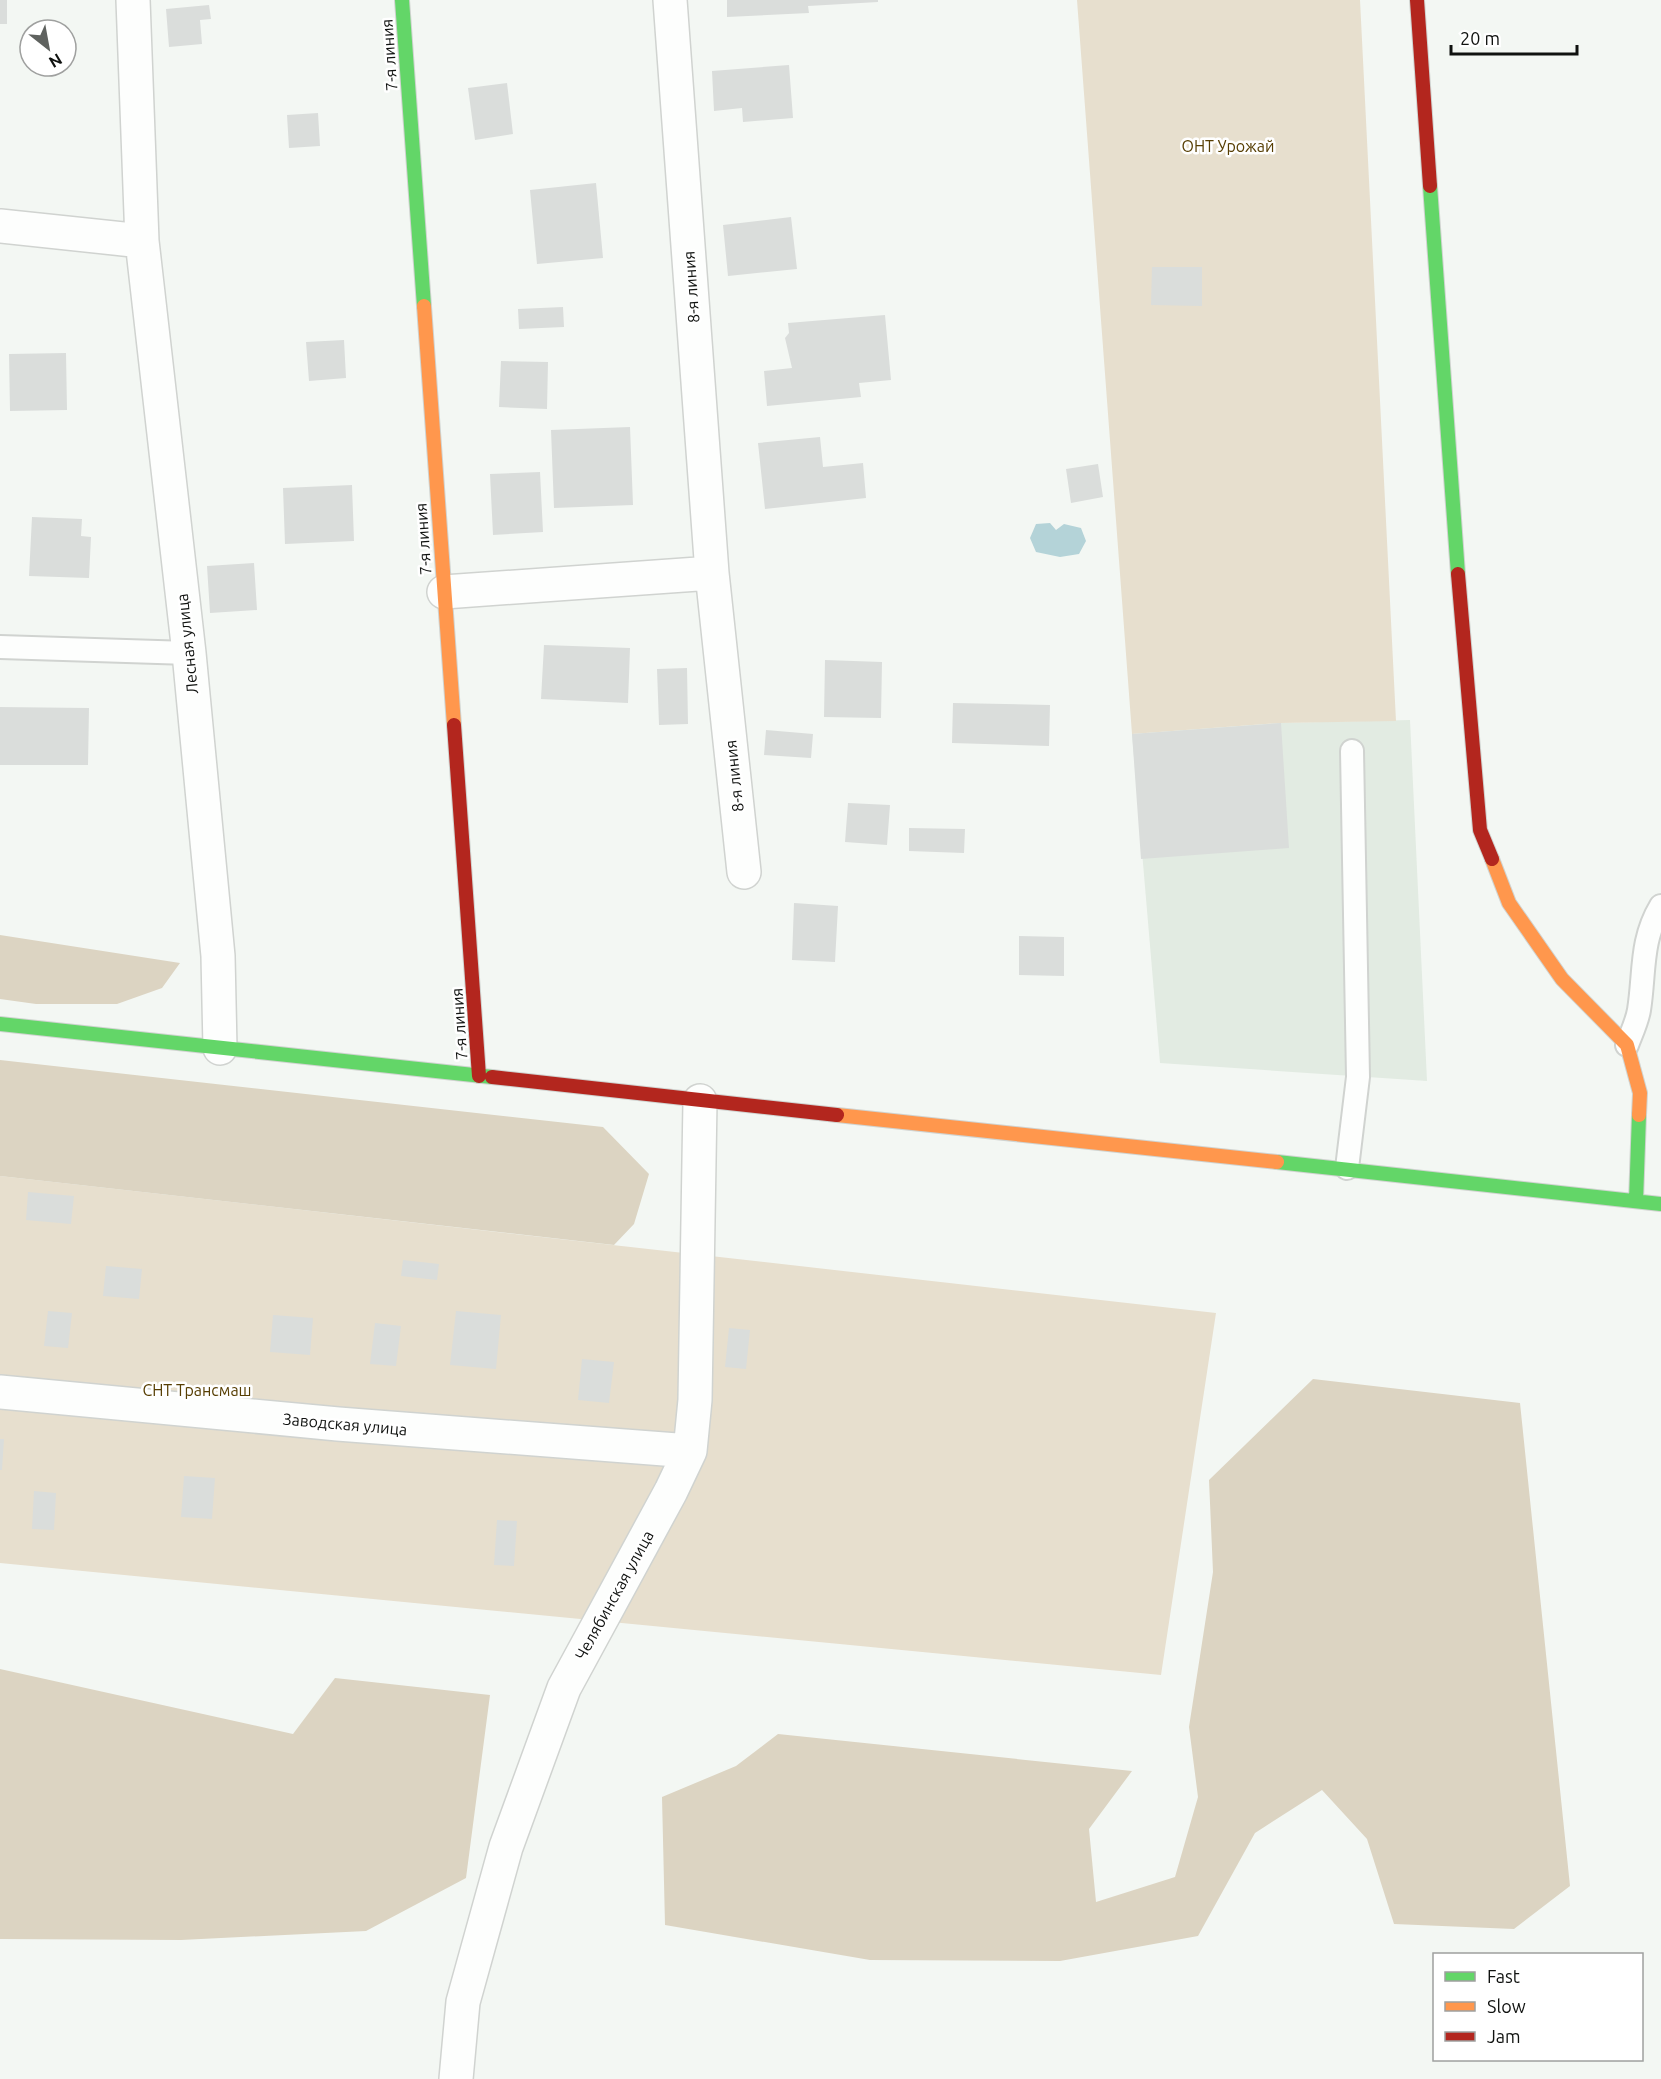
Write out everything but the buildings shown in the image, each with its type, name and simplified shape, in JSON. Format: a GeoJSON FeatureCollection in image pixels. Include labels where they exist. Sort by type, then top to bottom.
{"type":"FeatureCollection","features":[{"type":"Feature","properties":{"kind":"street","name":"Лесная улица"},"geometry":{"type":"LineString","coordinates":[[133,0],[142,241],[189,653],[218,956],[220,1048]]}},
{"type":"Feature","properties":{"kind":"street","name":"7-я линия"},"geometry":{"type":"LineString","coordinates":[[402,0],[479,1077]]}},
{"type":"Feature","properties":{"kind":"street","name":"8-я линия"},"geometry":{"type":"LineString","coordinates":[[670,0],[712,573],[744,872]]}},
{"type":"Feature","properties":{"kind":"street"},"geometry":{"type":"LineString","coordinates":[[1418,0],[1450,474],[1480,830],[1509,903],[1562,979],[1627,1045],[1640,1093],[1636,1201]]}},
{"type":"Feature","properties":{"kind":"street"},"geometry":{"type":"LineString","coordinates":[[0,226],[142,241]]}},
{"type":"Feature","properties":{"kind":"street"},"geometry":{"type":"LineString","coordinates":[[444,592],[712,573]]}},
{"type":"Feature","properties":{"kind":"street"},"geometry":{"type":"LineString","coordinates":[[0,1024],[700,1101],[1347,1168],[1661,1204]]}},
{"type":"Feature","properties":{"kind":"street","name":"Челябинская улица"},"geometry":{"type":"LineString","coordinates":[[456,2079],[463,2002],[500,1869],[564,1688],[671,1491],[690,1451],[695,1400],[700,1101]]}},
{"type":"Feature","properties":{"kind":"street","name":"Заводская улица"},"geometry":{"type":"LineString","coordinates":[[0,1392],[338,1424],[690,1451]]}},
{"type":"Feature","properties":{"kind":"lane"},"geometry":{"type":"LineString","coordinates":[[0,647],[189,653]]}},
{"type":"Feature","properties":{"kind":"lane"},"geometry":{"type":"LineString","coordinates":[[1347,1168],[1358,1077],[1352,751]]}},
{"type":"Feature","properties":{"kind":"lane"},"geometry":{"type":"LineString","coordinates":[[1627,1045],[1639,1011],[1642,962],[1652,921],[1661,906]]}},
{"type":"Feature","properties":{"kind":"shaded area"},"geometry":{"type":"Polygon","coordinates":[[[1410,720],[1427,1081],[1160,1063],[1132,734],[1280,723],[1410,720]]]}},
{"type":"Feature","properties":{"kind":"shaded area"},"geometry":{"type":"Polygon","coordinates":[[[0,935],[180,963],[162,988],[117,1004],[36,1004],[0,999],[0,935]]]}},
{"type":"Feature","properties":{"kind":"shaded area"},"geometry":{"type":"Polygon","coordinates":[[[0,1060],[603,1127],[649,1174],[634,1224],[614,1245],[0,1176],[0,1060]]]}},
{"type":"Feature","properties":{"kind":"shaded area"},"geometry":{"type":"Polygon","coordinates":[[[1313,1379],[1520,1403],[1570,1886],[1514,1929],[1394,1924],[1367,1839],[1322,1790],[1255,1833],[1198,1936],[1060,1961],[870,1960],[665,1925],[662,1797],[736,1766],[778,1734],[1132,1771],[1089,1829],[1096,1902],[1175,1877],[1198,1797],[1189,1727],[1213,1572],[1209,1480],[1313,1379]]]}},
{"type":"Feature","properties":{"kind":"shaded area"},"geometry":{"type":"Polygon","coordinates":[[[0,1669],[293,1734],[335,1678],[490,1695],[466,1878],[366,1931],[181,1940],[0,1939],[0,1669]]]}},
{"type":"Feature","properties":{"kind":"green space","name":"ОНТ Урожай"},"geometry":{"type":"Polygon","coordinates":[[[1077,0],[1360,0],[1396,721],[1280,723],[1132,734],[1077,0]]]}},
{"type":"Feature","properties":{"kind":"green space","name":"СНТ Трансмаш"},"geometry":{"type":"Polygon","coordinates":[[[0,1176],[1216,1313],[1161,1675],[0,1563],[0,1176]]]}},
{"type":"Feature","properties":{"kind":"water"},"geometry":{"type":"Polygon","coordinates":[[[1050,523],[1056,530],[1064,524],[1081,528],[1086,541],[1079,554],[1060,557],[1036,552],[1030,538],[1036,524],[1050,523]]]}},
{"type":"Feature","properties":{"kind":"traffic: fast"},"geometry":{"type":"LineString","coordinates":[[402,0],[424,306]]}},
{"type":"Feature","properties":{"kind":"traffic: fast"},"geometry":{"type":"LineString","coordinates":[[1430,186],[1458,574]]}},
{"type":"Feature","properties":{"kind":"traffic: fast"},"geometry":{"type":"LineString","coordinates":[[0,1024],[492,1077]]}},
{"type":"Feature","properties":{"kind":"traffic: fast"},"geometry":{"type":"LineString","coordinates":[[1636,1201],[1639,1115]]}},
{"type":"Feature","properties":{"kind":"traffic: fast"},"geometry":{"type":"LineString","coordinates":[[1277,1162],[1661,1204]]}},
{"type":"Feature","properties":{"kind":"traffic: slow"},"geometry":{"type":"LineString","coordinates":[[424,306],[454,725]]}},
{"type":"Feature","properties":{"kind":"traffic: slow"},"geometry":{"type":"LineString","coordinates":[[1492,859],[1509,903],[1562,979],[1627,1045],[1640,1093],[1639,1115]]}},
{"type":"Feature","properties":{"kind":"traffic: slow"},"geometry":{"type":"LineString","coordinates":[[837,1115],[1277,1162]]}},
{"type":"Feature","properties":{"kind":"traffic: jam"},"geometry":{"type":"LineString","coordinates":[[1417,0],[1430,186]]}},
{"type":"Feature","properties":{"kind":"traffic: jam"},"geometry":{"type":"LineString","coordinates":[[1458,574],[1480,830],[1492,859]]}},
{"type":"Feature","properties":{"kind":"traffic: jam"},"geometry":{"type":"LineString","coordinates":[[454,725],[479,1076]]}},
{"type":"Feature","properties":{"kind":"traffic: jam"},"geometry":{"type":"LineString","coordinates":[[492,1077],[837,1115]]}}]}
